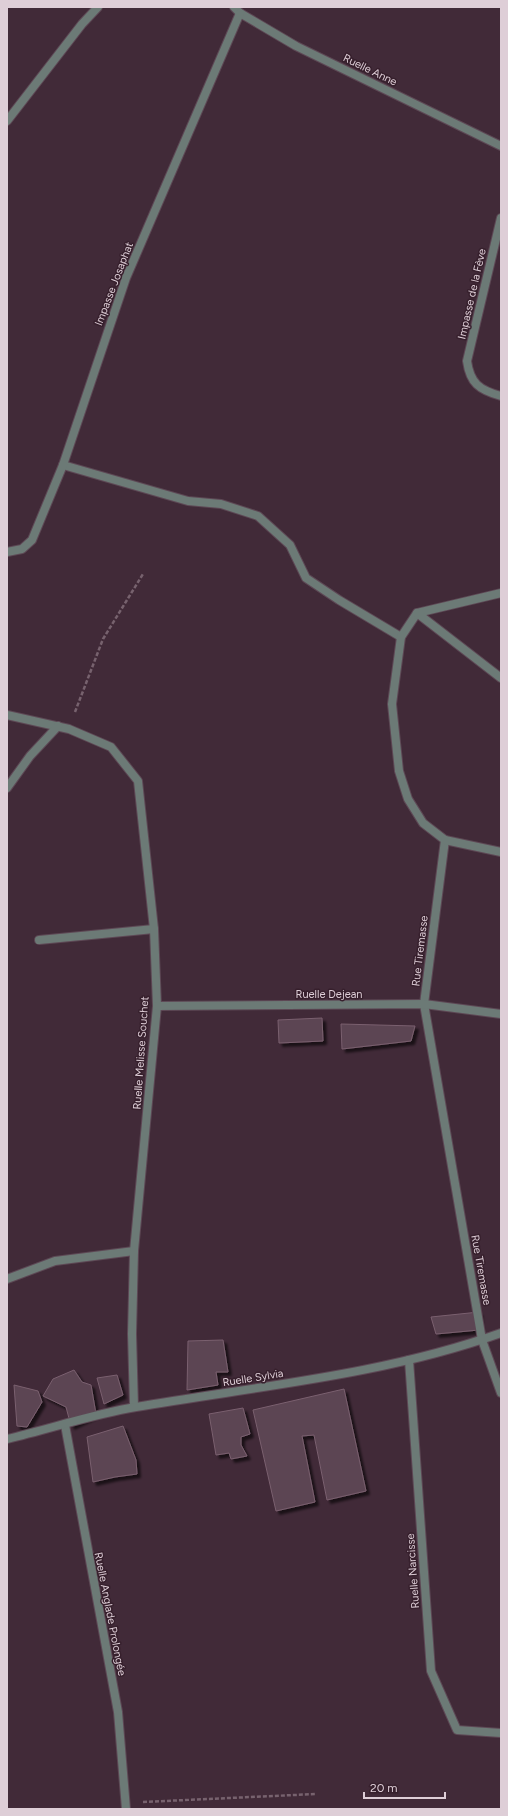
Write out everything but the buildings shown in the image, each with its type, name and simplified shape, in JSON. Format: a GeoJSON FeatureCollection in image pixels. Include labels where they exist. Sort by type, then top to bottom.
{"type":"FeatureCollection","features":[{"type":"Feature","properties":{"kind":"street"},"geometry":{"type":"LineString","coordinates":[[7,121],[82,24],[98,7]]}},
{"type":"Feature","properties":{"kind":"street","name":"Ruelle Anne"},"geometry":{"type":"LineString","coordinates":[[237,10],[296,46],[501,146]]}},
{"type":"Feature","properties":{"kind":"street","name":"Impasse Josaphat"},"geometry":{"type":"LineString","coordinates":[[7,552],[22,549],[32,540],[63,465],[126,278],[237,10]]}},
{"type":"Feature","properties":{"kind":"street","name":"Impasse de la Fève"},"geometry":{"type":"LineString","coordinates":[[501,218],[467,361],[469,375],[478,386],[501,396]]}},
{"type":"Feature","properties":{"kind":"street"},"geometry":{"type":"LineString","coordinates":[[63,465],[188,501],[221,504],[258,516],[290,545],[306,578],[339,600],[401,637]]}},
{"type":"Feature","properties":{"kind":"street"},"geometry":{"type":"LineString","coordinates":[[501,593],[417,613],[401,637],[392,704],[399,770],[408,799],[423,823],[445,840],[501,852]]}},
{"type":"Feature","properties":{"kind":"street"},"geometry":{"type":"LineString","coordinates":[[417,613],[501,678]]}},
{"type":"Feature","properties":{"kind":"street","name":"Ruelle Melisse Souchet"},"geometry":{"type":"LineString","coordinates":[[7,715],[69,729],[111,747],[138,781],[154,929],[157,1006],[134,1251],[132,1334],[134,1407]]}},
{"type":"Feature","properties":{"kind":"street"},"geometry":{"type":"LineString","coordinates":[[7,788],[30,756],[58,726]]}},
{"type":"Feature","properties":{"kind":"street","name":"Rue Tiremasse"},"geometry":{"type":"LineString","coordinates":[[445,840],[424,1004],[482,1340],[501,1393]]}},
{"type":"Feature","properties":{"kind":"street"},"geometry":{"type":"LineString","coordinates":[[39,940],[154,929]]}},
{"type":"Feature","properties":{"kind":"street","name":"Ruelle Dejean"},"geometry":{"type":"LineString","coordinates":[[157,1006],[424,1004],[501,1014]]}},
{"type":"Feature","properties":{"kind":"street"},"geometry":{"type":"LineString","coordinates":[[7,1279],[56,1261],[134,1251]]}},
{"type":"Feature","properties":{"kind":"street","name":"Ruelle Sylvia"},"geometry":{"type":"LineString","coordinates":[[7,1440],[134,1407],[346,1374],[409,1360],[482,1340],[501,1333]]}},
{"type":"Feature","properties":{"kind":"street","name":"Ruelle Narcisse"},"geometry":{"type":"LineString","coordinates":[[409,1360],[431,1671],[457,1730],[501,1733]]}},
{"type":"Feature","properties":{"kind":"street","name":"Ruelle Anglade Prolongée"},"geometry":{"type":"LineString","coordinates":[[65,1425],[118,1712],[126,1806]]}},
{"type":"Feature","properties":{"kind":"path"},"geometry":{"type":"LineString","coordinates":[[69,729],[103,639],[143,574]]}},
{"type":"Feature","properties":{"kind":"path"},"geometry":{"type":"LineString","coordinates":[[126,1806],[316,1794]]}}]}
